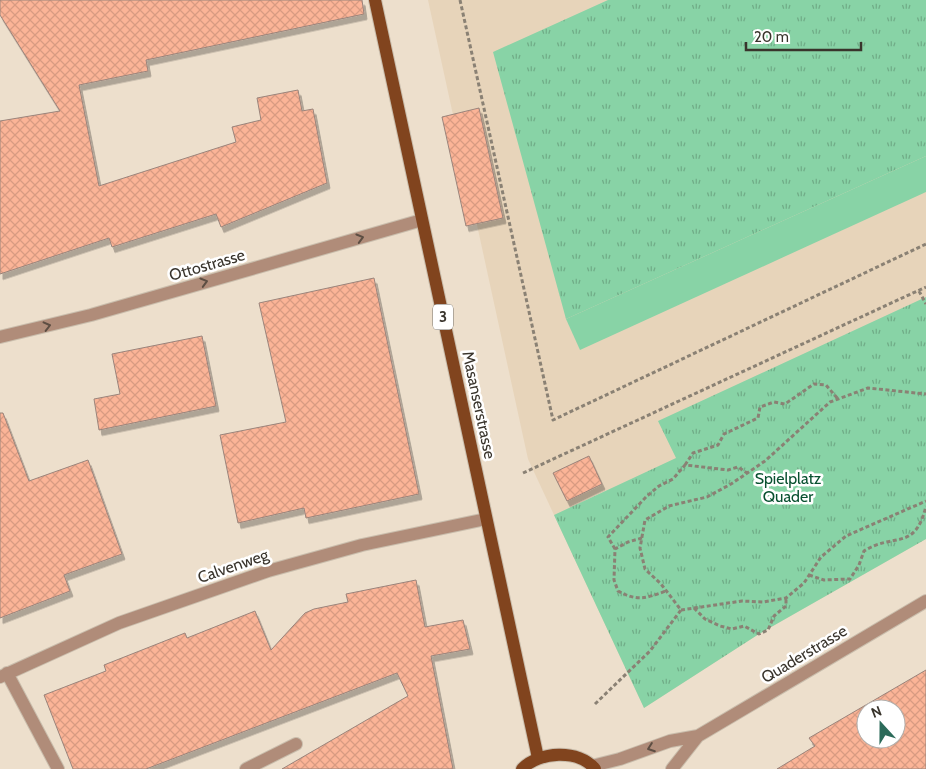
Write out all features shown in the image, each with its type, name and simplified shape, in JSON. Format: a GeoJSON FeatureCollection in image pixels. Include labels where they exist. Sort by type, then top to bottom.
{"type":"FeatureCollection","features":[{"type":"Feature","properties":{"kind":"main road","name":"Masanserstrasse"},"geometry":{"type":"LineString","coordinates":[[375,0],[538,758]]}},
{"type":"Feature","properties":{"kind":"main road"},"geometry":{"type":"LineString","coordinates":[[522,769],[538,758],[563,754],[583,760],[594,767]]}},
{"type":"Feature","properties":{"kind":"street","name":"Ottostrasse"},"geometry":{"type":"LineString","coordinates":[[0,337],[91,315],[422,220]]}},
{"type":"Feature","properties":{"kind":"street","name":"Calvenweg"},"geometry":{"type":"LineString","coordinates":[[4,676],[118,623],[268,571],[362,545],[486,518]]}},
{"type":"Feature","properties":{"kind":"street","name":"Quaderstrasse"},"geometry":{"type":"LineString","coordinates":[[594,767],[620,760],[670,741],[698,736],[926,601]]}},
{"type":"Feature","properties":{"kind":"street"},"geometry":{"type":"LineString","coordinates":[[4,676],[58,769]]}},
{"type":"Feature","properties":{"kind":"street","name":"Quaderstrasse"},"geometry":{"type":"LineString","coordinates":[[672,769],[698,736]]}},
{"type":"Feature","properties":{"kind":"street"},"geometry":{"type":"LineString","coordinates":[[246,769],[296,744]]}},
{"type":"Feature","properties":{"kind":"path"},"geometry":{"type":"LineString","coordinates":[[460,0],[553,420],[926,244]]}},
{"type":"Feature","properties":{"kind":"path"},"geometry":{"type":"LineString","coordinates":[[523,473],[926,287]]}},
{"type":"Feature","properties":{"kind":"path"},"geometry":{"type":"LineString","coordinates":[[919,291],[926,304]]}},
{"type":"Feature","properties":{"kind":"path"},"geometry":{"type":"LineString","coordinates":[[666,591],[646,598],[631,598],[618,591],[614,580],[615,548],[608,537],[647,496],[659,486],[673,479],[693,453],[718,445],[724,434],[758,418],[760,407],[774,402],[785,404],[814,384],[826,385],[838,398]]}},
{"type":"Feature","properties":{"kind":"path"},"geometry":{"type":"LineString","coordinates":[[681,610],[645,569],[640,548],[646,520],[669,506],[707,497],[731,484],[765,461],[830,402],[838,398],[868,388],[926,394]]}},
{"type":"Feature","properties":{"kind":"path"},"geometry":{"type":"LineString","coordinates":[[685,465],[728,470],[738,467],[747,473]]}},
{"type":"Feature","properties":{"kind":"path"},"geometry":{"type":"LineString","coordinates":[[595,704],[650,651],[681,610],[742,601],[763,602],[786,598],[804,583],[821,557],[846,536],[926,501]]}},
{"type":"Feature","properties":{"kind":"path"},"geometry":{"type":"LineString","coordinates":[[809,575],[824,580],[850,579],[859,565],[864,551],[873,545],[911,536],[922,521],[926,506]]}},
{"type":"Feature","properties":{"kind":"path"},"geometry":{"type":"LineString","coordinates":[[615,548],[642,538]]}},
{"type":"Feature","properties":{"kind":"path"},"geometry":{"type":"LineString","coordinates":[[693,608],[705,619],[720,626],[732,629],[744,626],[760,634],[768,630],[774,616],[786,606],[786,598]]}},
{"type":"Feature","properties":{"kind":"shaded area"},"geometry":{"type":"Polygon","coordinates":[[[428,0],[926,0],[926,539],[759,634],[644,708],[528,459],[428,0]]]}},
{"type":"Feature","properties":{"kind":"green space"},"geometry":{"type":"Polygon","coordinates":[[[608,0],[926,0],[926,156],[566,319],[493,52],[608,0]]]}},
{"type":"Feature","properties":{"kind":"green space"},"geometry":{"type":"Polygon","coordinates":[[[926,156],[926,192],[580,350],[566,319],[926,156]]]}},
{"type":"Feature","properties":{"kind":"green space","name":"Spielplatz Quader"},"geometry":{"type":"Polygon","coordinates":[[[926,297],[926,539],[759,634],[644,708],[554,515],[676,458],[658,421],[926,297]]]}},
{"type":"Feature","properties":{"kind":"building"},"geometry":{"type":"Polygon","coordinates":[[[0,0],[362,0],[364,14],[146,60],[148,71],[79,85],[99,186],[236,142],[232,127],[261,120],[257,98],[298,90],[302,111],[313,109],[327,183],[221,227],[216,214],[112,247],[109,238],[0,274],[0,121],[60,111],[0,15],[0,0]]]}},
{"type":"Feature","properties":{"kind":"building"},"geometry":{"type":"Polygon","coordinates":[[[479,108],[503,218],[466,226],[442,117],[479,108]]]}},
{"type":"Feature","properties":{"kind":"building"},"geometry":{"type":"Polygon","coordinates":[[[374,278],[419,494],[306,518],[304,508],[238,523],[220,435],[286,422],[259,303],[374,278]]]}},
{"type":"Feature","properties":{"kind":"building"},"geometry":{"type":"Polygon","coordinates":[[[202,336],[216,406],[99,430],[94,399],[120,394],[112,354],[202,336]]]}},
{"type":"Feature","properties":{"kind":"building"},"geometry":{"type":"Polygon","coordinates":[[[0,413],[3,413],[29,481],[88,460],[122,554],[64,575],[70,591],[0,618],[0,413]]]}},
{"type":"Feature","properties":{"kind":"building"},"geometry":{"type":"Polygon","coordinates":[[[589,456],[602,484],[567,501],[553,473],[589,456]]]}},
{"type":"Feature","properties":{"kind":"building"},"geometry":{"type":"Polygon","coordinates":[[[416,580],[425,627],[463,620],[470,649],[431,656],[453,769],[282,769],[408,696],[397,673],[146,769],[73,769],[44,695],[106,671],[104,665],[185,633],[187,638],[255,611],[271,650],[305,613],[314,609],[348,602],[346,594],[416,580]]]}},
{"type":"Feature","properties":{"kind":"building"},"geometry":{"type":"Polygon","coordinates":[[[926,670],[926,769],[777,769],[815,746],[809,738],[856,711],[856,749],[906,749],[906,699],[876,699],[926,670]]]}}]}
